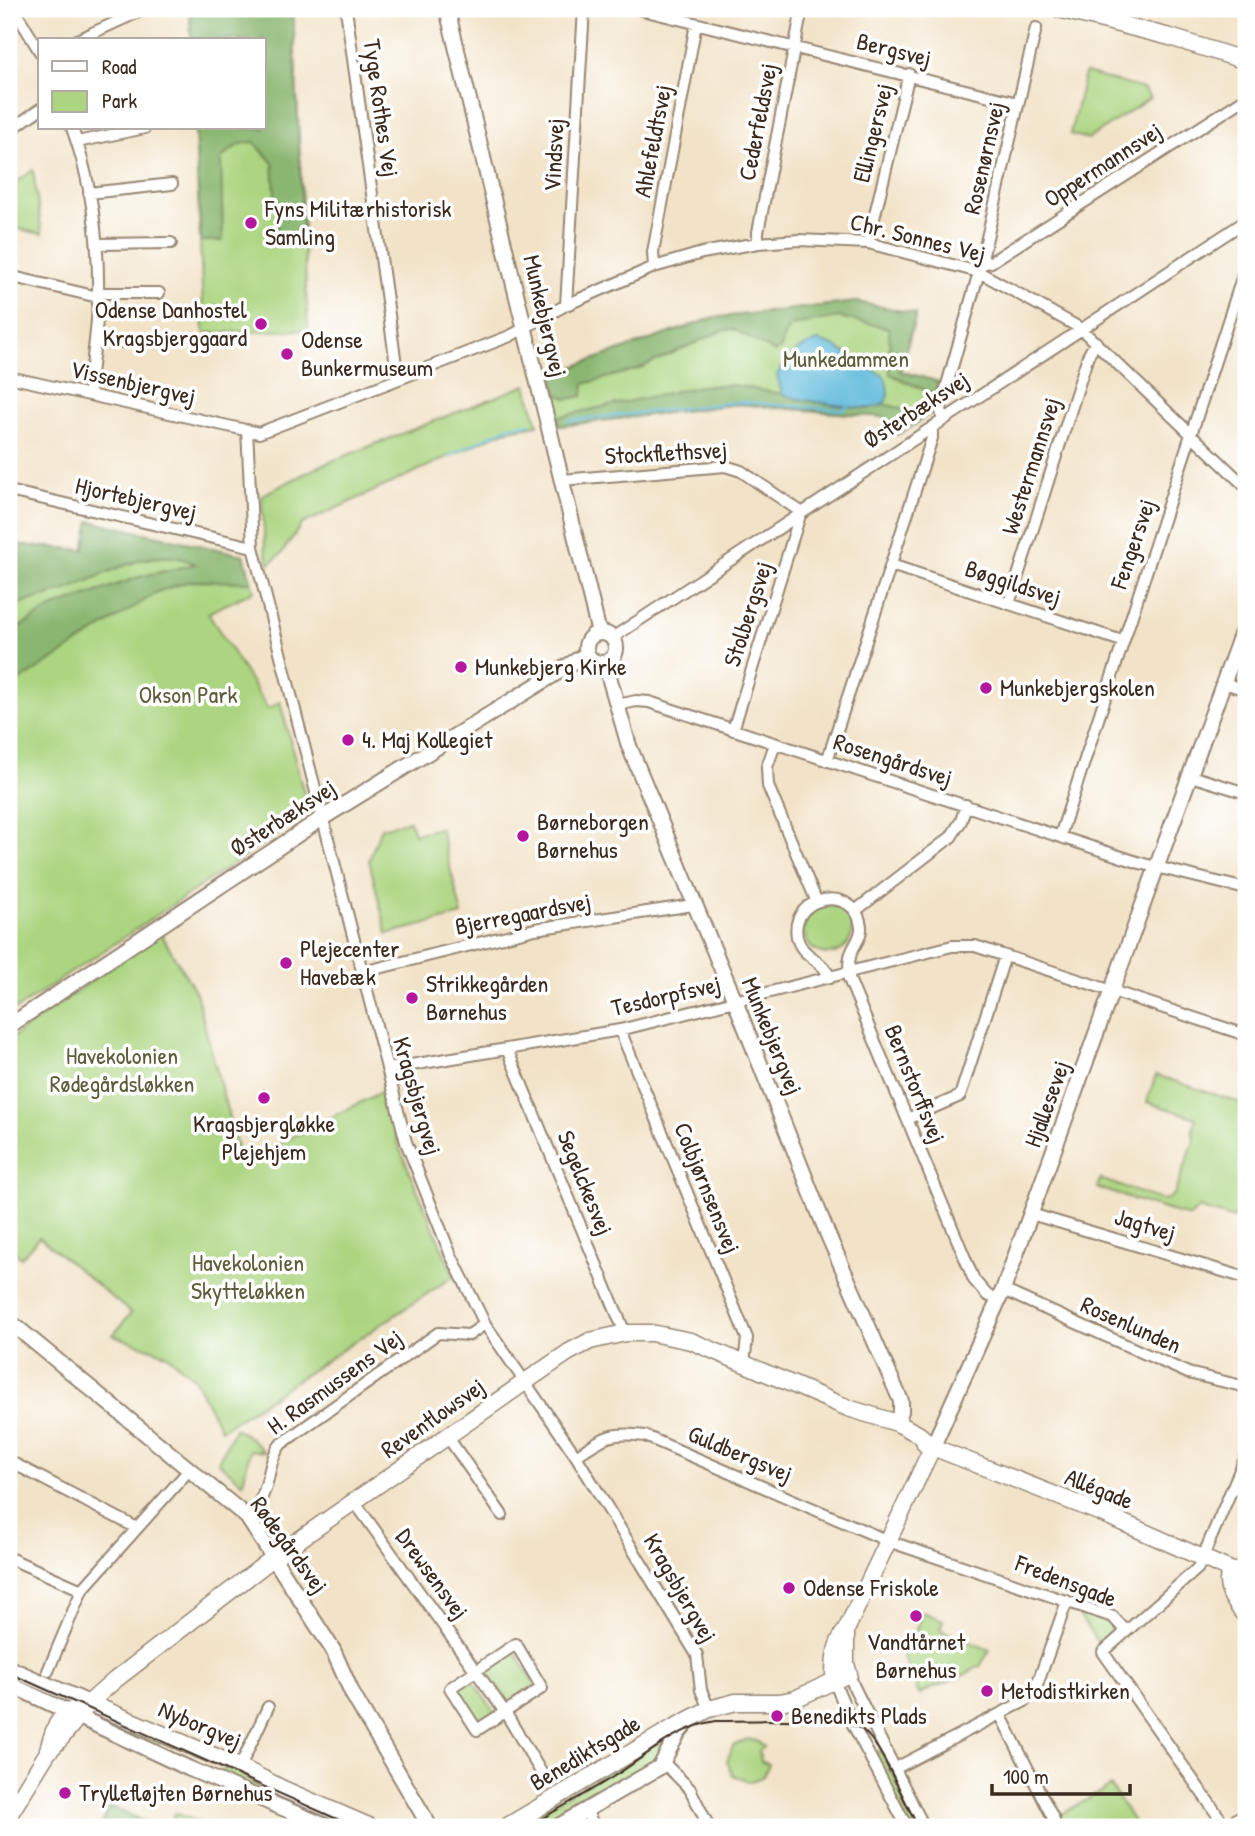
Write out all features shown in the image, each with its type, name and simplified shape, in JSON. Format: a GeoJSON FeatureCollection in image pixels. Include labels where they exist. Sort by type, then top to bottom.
{"type":"FeatureCollection","features":[{"type":"Feature","properties":{"kind":"main road"},"geometry":{"type":"LineString","coordinates":[[1059,9],[1170,37],[1246,61]]}},
{"type":"Feature","properties":{"kind":"main road"},"geometry":{"type":"LineString","coordinates":[[1170,37],[1246,49]]}},
{"type":"Feature","properties":{"kind":"main road","name":"Reventlowsvej"},"geometry":{"type":"LineString","coordinates":[[9,1815],[48,1752],[62,1737],[72,1713],[89,1703],[273,1558],[525,1382],[590,1341],[625,1333],[673,1336],[691,1341],[848,1408],[897,1423],[933,1446]]}},
{"type":"Feature","properties":{"kind":"main road","name":"Reventlowsvej"},"geometry":{"type":"LineString","coordinates":[[848,1408],[862,1418],[915,1442],[933,1446]]}},
{"type":"Feature","properties":{"kind":"main road","name":"Hjallesevej"},"geometry":{"type":"LineString","coordinates":[[842,1677],[846,1664],[846,1630],[933,1446]]}},
{"type":"Feature","properties":{"kind":"main road","name":"Allégade"},"geometry":{"type":"LineString","coordinates":[[933,1446],[1101,1513],[1230,1570],[1246,1574]]}},
{"type":"Feature","properties":{"kind":"main road"},"geometry":{"type":"LineString","coordinates":[[1230,1570],[1228,1590],[1246,1617]]}},
{"type":"Feature","properties":{"kind":"main road","name":"Benediktsgade"},"geometry":{"type":"LineString","coordinates":[[506,1827],[673,1727],[709,1710],[736,1702],[794,1699],[842,1677]]}},
{"type":"Feature","properties":{"kind":"main road","name":"Nyborgvej"},"geometry":{"type":"LineString","coordinates":[[89,1703],[240,1767],[371,1827]]}},
{"type":"Feature","properties":{"kind":"street"},"geometry":{"type":"LineString","coordinates":[[11,9],[38,49]]}},
{"type":"Feature","properties":{"kind":"street"},"geometry":{"type":"LineString","coordinates":[[81,38],[145,9]]}},
{"type":"Feature","properties":{"kind":"street","name":"Tyge Rothes Vej"},"geometry":{"type":"LineString","coordinates":[[346,9],[398,379]]}},
{"type":"Feature","properties":{"kind":"street","name":"Munkebjergvej"},"geometry":{"type":"LineString","coordinates":[[447,9],[523,329],[606,636]]}},
{"type":"Feature","properties":{"kind":"street","name":"Vindsvej"},"geometry":{"type":"LineString","coordinates":[[566,305],[584,9]]}},
{"type":"Feature","properties":{"kind":"street","name":"Bergsvej"},"geometry":{"type":"LineString","coordinates":[[638,9],[1018,103]]}},
{"type":"Feature","properties":{"kind":"street","name":"Cederfeldsvej"},"geometry":{"type":"LineString","coordinates":[[758,243],[802,9]]}},
{"type":"Feature","properties":{"kind":"street","name":"Ahlefeldtsvej"},"geometry":{"type":"LineString","coordinates":[[653,267],[653,252],[696,23]]}},
{"type":"Feature","properties":{"kind":"street","name":"Rosenørnsvej"},"geometry":{"type":"LineString","coordinates":[[942,420],[941,407],[979,268],[1036,28]]}},
{"type":"Feature","properties":{"kind":"street","name":"Ellingersvej"},"geometry":{"type":"LineString","coordinates":[[868,243],[909,74]]}},
{"type":"Feature","properties":{"kind":"street","name":"Oppermannsvej"},"geometry":{"type":"LineString","coordinates":[[979,268],[1246,98]]}},
{"type":"Feature","properties":{"kind":"street"},"geometry":{"type":"LineString","coordinates":[[9,131],[38,110]]}},
{"type":"Feature","properties":{"kind":"street"},"geometry":{"type":"LineString","coordinates":[[73,130],[89,193],[97,244],[98,295],[89,395]]}},
{"type":"Feature","properties":{"kind":"street"},"geometry":{"type":"LineString","coordinates":[[77,142],[135,130]]}},
{"type":"Feature","properties":{"kind":"street"},"geometry":{"type":"LineString","coordinates":[[89,193],[172,184]]}},
{"type":"Feature","properties":{"kind":"street","name":"Østerbæksvej"},"geometry":{"type":"LineString","coordinates":[[606,636],[802,512],[1246,221]]}},
{"type":"Feature","properties":{"kind":"street","name":"Chr. Sonnes Vej"},"geometry":{"type":"LineString","coordinates":[[247,430],[259,433],[510,336],[566,305],[653,267],[702,253],[758,243],[799,240],[868,243],[979,268],[1080,328],[1246,487]]}},
{"type":"Feature","properties":{"kind":"street"},"geometry":{"type":"LineString","coordinates":[[97,244],[171,243]]}},
{"type":"Feature","properties":{"kind":"street","name":"Fengersvej"},"geometry":{"type":"LineString","coordinates":[[1060,836],[1246,266]]}},
{"type":"Feature","properties":{"kind":"street"},"geometry":{"type":"LineString","coordinates":[[9,276],[98,295],[159,293]]}},
{"type":"Feature","properties":{"kind":"street"},"geometry":{"type":"LineString","coordinates":[[95,342],[166,342]]}},
{"type":"Feature","properties":{"kind":"street","name":"Westermannsvej"},"geometry":{"type":"LineString","coordinates":[[1009,604],[1088,356],[1096,342]]}},
{"type":"Feature","properties":{"kind":"street","name":"Vissenbjergvej"},"geometry":{"type":"LineString","coordinates":[[9,377],[247,430]]}},
{"type":"Feature","properties":{"kind":"street"},"geometry":{"type":"LineString","coordinates":[[827,761],[932,438],[932,427]]}},
{"type":"Feature","properties":{"kind":"street","name":"Kragsbjergvej"},"geometry":{"type":"LineString","coordinates":[[247,430],[253,547],[406,1142],[450,1253],[485,1324],[576,1457],[697,1655],[701,1690],[709,1710]]}},
{"type":"Feature","properties":{"kind":"street","name":"Stockflethsvej"},"geometry":{"type":"LineString","coordinates":[[562,480],[725,466],[741,471],[802,512]]}},
{"type":"Feature","properties":{"kind":"street","name":"Hjortebjergvej"},"geometry":{"type":"LineString","coordinates":[[9,491],[253,547]]}},
{"type":"Feature","properties":{"kind":"street","name":"Stolbergsvej"},"geometry":{"type":"LineString","coordinates":[[733,730],[802,512]]}},
{"type":"Feature","properties":{"kind":"street","name":"Bøggildsvej"},"geometry":{"type":"LineString","coordinates":[[891,565],[1122,641]]}},
{"type":"Feature","properties":{"kind":"street","name":"Hjallesevej"},"geometry":{"type":"LineString","coordinates":[[933,1446],[1001,1295],[1246,621]]}},
{"type":"Feature","properties":{"kind":"street"},"geometry":{"type":"LineString","coordinates":[[606,636],[616,646],[615,652],[611,660],[605,663],[594,662],[587,654],[588,641],[606,636]]}},
{"type":"Feature","properties":{"kind":"street","name":"Østerbæksvej"},"geometry":{"type":"LineString","coordinates":[[9,1026],[324,817],[587,654]]}},
{"type":"Feature","properties":{"kind":"street","name":"Munkebjergvej"},"geometry":{"type":"LineString","coordinates":[[605,663],[629,746],[828,1235],[901,1401],[897,1423]]}},
{"type":"Feature","properties":{"kind":"street"},"geometry":{"type":"LineString","coordinates":[[1224,683],[1246,690]]}},
{"type":"Feature","properties":{"kind":"street","name":"Rosengårdsvej"},"geometry":{"type":"LineString","coordinates":[[618,705],[636,701],[649,702],[1156,868],[1246,889]]}},
{"type":"Feature","properties":{"kind":"street"},"geometry":{"type":"LineString","coordinates":[[775,744],[767,767],[768,786],[816,900]]}},
{"type":"Feature","properties":{"kind":"street"},"geometry":{"type":"LineString","coordinates":[[1191,776],[1246,793]]}},
{"type":"Feature","properties":{"kind":"street"},"geometry":{"type":"LineString","coordinates":[[830,978],[822,963],[805,952],[797,937],[799,919],[805,909],[816,900],[824,898],[841,901],[855,911],[951,837],[961,821],[966,805]]}},
{"type":"Feature","properties":{"kind":"street","name":"Bjerregaardsvej"},"geometry":{"type":"LineString","coordinates":[[363,972],[535,929],[693,905]]}},
{"type":"Feature","properties":{"kind":"street","name":"Bernstorffsvej"},"geometry":{"type":"LineString","coordinates":[[855,911],[860,933],[850,958],[849,979],[974,1280],[982,1291],[1001,1295]]}},
{"type":"Feature","properties":{"kind":"street","name":"Tesdorpfsvej"},"geometry":{"type":"LineString","coordinates":[[387,1069],[620,1030],[952,946],[975,946],[1246,1035]]}},
{"type":"Feature","properties":{"kind":"street"},"geometry":{"type":"LineString","coordinates":[[907,1119],[960,1096],[1005,956]]}},
{"type":"Feature","properties":{"kind":"street","name":"Colbjørnsensvej"},"geometry":{"type":"LineString","coordinates":[[620,1030],[747,1338],[744,1364]]}},
{"type":"Feature","properties":{"kind":"street","name":"Segelckesvej"},"geometry":{"type":"LineString","coordinates":[[508,1049],[625,1333]]}},
{"type":"Feature","properties":{"kind":"street","name":"Jagtvej"},"geometry":{"type":"LineString","coordinates":[[1031,1214],[1246,1278]]}},
{"type":"Feature","properties":{"kind":"street","name":"Rosenlunden"},"geometry":{"type":"LineString","coordinates":[[1001,1295],[1188,1373],[1246,1387]]}},
{"type":"Feature","properties":{"kind":"street","name":"Rødegårdsvej"},"geometry":{"type":"LineString","coordinates":[[9,1321],[247,1517],[333,1650],[354,1695],[430,1827]]}},
{"type":"Feature","properties":{"kind":"street","name":"H. Rasmussens Vej"},"geometry":{"type":"LineString","coordinates":[[247,1517],[258,1504],[273,1453],[281,1444],[438,1333],[469,1335],[485,1324]]}},
{"type":"Feature","properties":{"kind":"street","name":"Guldbergsvej"},"geometry":{"type":"LineString","coordinates":[[576,1457],[605,1437],[624,1433],[645,1436],[888,1541]]}},
{"type":"Feature","properties":{"kind":"street"},"geometry":{"type":"LineString","coordinates":[[447,1436],[502,1515]]}},
{"type":"Feature","properties":{"kind":"street","name":"Fredensgade"},"geometry":{"type":"LineString","coordinates":[[888,1541],[1113,1617],[1125,1631],[1198,1568],[1246,1456]]}},
{"type":"Feature","properties":{"kind":"street"},"geometry":{"type":"LineString","coordinates":[[9,1461],[137,1528]]}},
{"type":"Feature","properties":{"kind":"street"},"geometry":{"type":"LineString","coordinates":[[48,1671],[82,1590],[190,1469]]}},
{"type":"Feature","properties":{"kind":"street","name":"Drewsensvej"},"geometry":{"type":"LineString","coordinates":[[354,1501],[505,1712],[544,1777]]}},
{"type":"Feature","properties":{"kind":"street"},"geometry":{"type":"LineString","coordinates":[[9,1558],[82,1590]]}},
{"type":"Feature","properties":{"kind":"street"},"geometry":{"type":"LineString","coordinates":[[894,1769],[1025,1701],[1036,1688],[1067,1601]]}},
{"type":"Feature","properties":{"kind":"street"},"geometry":{"type":"LineString","coordinates":[[1125,1631],[1102,1652],[1226,1827],[1246,1812]]}},
{"type":"Feature","properties":{"kind":"street"},"geometry":{"type":"LineString","coordinates":[[516,1644],[542,1688],[505,1712],[477,1730],[450,1688],[516,1644]]}},
{"type":"Feature","properties":{"kind":"street","name":"Nyborgvej"},"geometry":{"type":"LineString","coordinates":[[9,1668],[89,1703]]}},
{"type":"Feature","properties":{"kind":"street"},"geometry":{"type":"LineString","coordinates":[[842,1677],[925,1827]]}},
{"type":"Feature","properties":{"kind":"street"},"geometry":{"type":"LineString","coordinates":[[842,1677],[852,1723],[907,1827]]}},
{"type":"Feature","properties":{"kind":"street","name":"Nyborgvej"},"geometry":{"type":"LineString","coordinates":[[9,1684],[190,1769],[328,1827]]}},
{"type":"Feature","properties":{"kind":"street"},"geometry":{"type":"LineString","coordinates":[[240,1767],[268,1707]]}},
{"type":"Feature","properties":{"kind":"street"},"geometry":{"type":"LineString","coordinates":[[1000,1714],[1054,1820]]}},
{"type":"Feature","properties":{"kind":"street","name":"Benediktsgade"},"geometry":{"type":"LineString","coordinates":[[557,1827],[664,1763],[678,1733],[689,1720]]}},
{"type":"Feature","properties":{"kind":"street"},"geometry":{"type":"LineString","coordinates":[[664,1763],[690,1789],[709,1827]]}},
{"type":"Feature","properties":{"kind":"street"},"geometry":{"type":"LineString","coordinates":[[586,1811],[595,1827]]}},
{"type":"Feature","properties":{"kind":"green space"},"geometry":{"type":"Polygon","coordinates":[[[190,9],[293,9],[308,330],[204,333],[195,130],[266,130],[266,38],[191,38],[190,9]]]}},
{"type":"Feature","properties":{"kind":"green space"},"geometry":{"type":"Polygon","coordinates":[[[190,9],[293,9],[303,239],[278,240],[273,163],[254,142],[249,142],[232,149],[221,159],[223,241],[201,241],[195,130],[266,130],[266,38],[191,38],[190,9]]]}},
{"type":"Feature","properties":{"kind":"green space"},"geometry":{"type":"Polygon","coordinates":[[[1085,73],[1144,89],[1150,98],[1088,139],[1070,134],[1085,73]]]}},
{"type":"Feature","properties":{"kind":"green space"},"geometry":{"type":"Polygon","coordinates":[[[33,170],[42,234],[9,227],[9,188],[33,170]]]}},
{"type":"Feature","properties":{"kind":"green space","name":"Munkedammen"},"geometry":{"type":"Polygon","coordinates":[[[857,302],[916,314],[900,371],[939,382],[931,414],[897,435],[884,417],[738,404],[560,426],[547,376],[713,318],[857,302]]]}},
{"type":"Feature","properties":{"kind":"green space"},"geometry":{"type":"Polygon","coordinates":[[[857,302],[916,314],[900,371],[939,382],[936,392],[933,394],[890,374],[889,328],[838,317],[791,326],[784,336],[781,349],[774,352],[733,329],[721,331],[638,369],[584,384],[583,396],[568,399],[557,394],[553,374],[713,318],[857,302]]]}},
{"type":"Feature","properties":{"kind":"green space"},"geometry":{"type":"Polygon","coordinates":[[[526,385],[538,425],[504,431],[302,524],[281,554],[269,564],[265,549],[262,495],[322,465],[526,385]]]}},
{"type":"Feature","properties":{"kind":"green space"},"geometry":{"type":"Polygon","coordinates":[[[732,385],[796,399],[868,409],[883,404],[912,411],[920,422],[897,435],[884,417],[738,404],[560,426],[557,417],[700,386],[732,385]]]}},
{"type":"Feature","properties":{"kind":"green space","name":"Okson Park"},"geometry":{"type":"Polygon","coordinates":[[[90,521],[244,555],[254,591],[208,613],[268,709],[280,702],[308,809],[304,817],[9,1014],[9,544],[84,550],[90,521]]]}},
{"type":"Feature","properties":{"kind":"green space"},"geometry":{"type":"Polygon","coordinates":[[[90,521],[244,555],[251,582],[191,581],[159,591],[9,688],[9,633],[52,608],[139,577],[195,564],[179,558],[147,559],[66,590],[9,607],[9,544],[84,550],[90,521]]]}},
{"type":"Feature","properties":{"kind":"green space"},"geometry":{"type":"Polygon","coordinates":[[[410,821],[414,834],[440,828],[462,915],[387,934],[369,860],[381,828],[410,821]]]}},
{"type":"Feature","properties":{"kind":"green space"},"geometry":{"type":"Polygon","coordinates":[[[828,906],[845,913],[852,930],[845,947],[828,954],[811,947],[804,930],[811,913],[828,906]]]}},
{"type":"Feature","properties":{"kind":"green space","name":"Havekolonien Skytteløkken"},"geometry":{"type":"Polygon","coordinates":[[[160,932],[196,993],[241,1163],[385,1090],[400,1149],[454,1276],[221,1430],[194,1378],[166,1354],[113,1335],[131,1313],[39,1237],[21,1258],[9,1246],[9,1040],[160,932]]]}},
{"type":"Feature","properties":{"kind":"green space"},"geometry":{"type":"Polygon","coordinates":[[[1156,1075],[1246,1105],[1246,1192],[1241,1195],[1234,1219],[1199,1208],[1190,1217],[1097,1188],[1100,1179],[1161,1200],[1168,1199],[1175,1193],[1194,1141],[1196,1118],[1147,1102],[1156,1075]]]}},
{"type":"Feature","properties":{"kind":"green space"},"geometry":{"type":"Polygon","coordinates":[[[235,1428],[252,1439],[264,1452],[250,1450],[243,1483],[218,1462],[235,1428]]]}},
{"type":"Feature","properties":{"kind":"green space"},"geometry":{"type":"Polygon","coordinates":[[[1081,1610],[1110,1619],[1117,1629],[1103,1644],[1098,1643],[1079,1615],[1081,1610]]]}},
{"type":"Feature","properties":{"kind":"green space"},"geometry":{"type":"Polygon","coordinates":[[[922,1612],[943,1620],[940,1630],[990,1650],[980,1666],[919,1694],[901,1651],[904,1642],[911,1644],[922,1612]]]}},
{"type":"Feature","properties":{"kind":"green space"},"geometry":{"type":"Polygon","coordinates":[[[514,1650],[536,1686],[510,1704],[485,1670],[514,1650]]]}},
{"type":"Feature","properties":{"kind":"green space"},"geometry":{"type":"Polygon","coordinates":[[[471,1679],[496,1714],[477,1725],[458,1693],[458,1687],[471,1679]]]}},
{"type":"Feature","properties":{"kind":"green space"},"geometry":{"type":"Polygon","coordinates":[[[109,1715],[162,1736],[155,1750],[102,1724],[109,1715]]]}},
{"type":"Feature","properties":{"kind":"green space"},"geometry":{"type":"Polygon","coordinates":[[[669,1734],[658,1763],[553,1827],[514,1827],[669,1734]]]}},
{"type":"Feature","properties":{"kind":"green space"},"geometry":{"type":"Polygon","coordinates":[[[747,1739],[757,1741],[764,1747],[759,1751],[761,1762],[769,1764],[763,1777],[748,1782],[733,1775],[727,1761],[733,1746],[747,1739]]]}},
{"type":"Feature","properties":{"kind":"green space"},"geometry":{"type":"Polygon","coordinates":[[[882,1750],[921,1827],[910,1827],[873,1754],[882,1750]]]}},
{"type":"Feature","properties":{"kind":"green space"},"geometry":{"type":"Polygon","coordinates":[[[226,1764],[364,1827],[336,1827],[220,1779],[226,1764]]]}},
{"type":"Feature","properties":{"kind":"green space"},"geometry":{"type":"Polygon","coordinates":[[[1111,1786],[1136,1827],[1039,1827],[1111,1786]]]}},
{"type":"Feature","properties":{"kind":"green space"},"geometry":{"type":"Polygon","coordinates":[[[110,1806],[154,1826],[100,1827],[110,1806]]]}},
{"type":"Feature","properties":{"kind":"green space"},"geometry":{"type":"Polygon","coordinates":[[[176,1813],[210,1827],[170,1827],[176,1813]]]}},
{"type":"Feature","properties":{"kind":"water","name":"Munkedammen"},"geometry":{"type":"Polygon","coordinates":[[[818,341],[834,346],[885,377],[888,394],[884,403],[862,408],[782,394],[777,375],[781,368],[793,353],[818,341]]]}},
{"type":"Feature","properties":{"kind":"waterway"},"geometry":{"type":"LineString","coordinates":[[567,421],[740,402],[843,410],[849,406]]}},
{"type":"Feature","properties":{"kind":"waterway"},"geometry":{"type":"LineString","coordinates":[[448,457],[510,426],[531,424]]}},
{"type":"Feature","properties":{"kind":"tram line"},"geometry":{"type":"LineString","coordinates":[[9,1673],[355,1827]]}},
{"type":"Feature","properties":{"kind":"tram line"},"geometry":{"type":"LineString","coordinates":[[527,1827],[689,1729],[716,1721],[769,1720],[834,1722],[861,1729],[884,1759],[918,1827]]}},
{"type":"Feature","properties":{"kind":"place","name":"Fyns Militærhistorisk Samling"},"geometry":{"type":"Point","coordinates":[251,223]}},
{"type":"Feature","properties":{"kind":"place","name":"Odense Danhostel Kragsbjerggaard"},"geometry":{"type":"Point","coordinates":[261,324]}},
{"type":"Feature","properties":{"kind":"place","name":"Odense Bunkermuseum"},"geometry":{"type":"Point","coordinates":[287,354]}},
{"type":"Feature","properties":{"kind":"place","name":"Munkebjerg Kirke"},"geometry":{"type":"Point","coordinates":[461,667]}},
{"type":"Feature","properties":{"kind":"place","name":"Munkebjergskolen"},"geometry":{"type":"Point","coordinates":[986,688]}},
{"type":"Feature","properties":{"kind":"place","name":"4. Maj Kollegiet"},"geometry":{"type":"Point","coordinates":[348,740]}},
{"type":"Feature","properties":{"kind":"place","name":"Børneborgen Børnehus"},"geometry":{"type":"Point","coordinates":[523,836]}},
{"type":"Feature","properties":{"kind":"place","name":"Plejecenter Havebæk"},"geometry":{"type":"Point","coordinates":[286,963]}},
{"type":"Feature","properties":{"kind":"place","name":"Strikkegården Børnehus"},"geometry":{"type":"Point","coordinates":[412,998]}},
{"type":"Feature","properties":{"kind":"place","name":"Kragsbjergløkke Plejehjem"},"geometry":{"type":"Point","coordinates":[264,1098]}},
{"type":"Feature","properties":{"kind":"place","name":"Odense Friskole"},"geometry":{"type":"Point","coordinates":[789,1588]}},
{"type":"Feature","properties":{"kind":"place","name":"Vandtårnet Børnehus"},"geometry":{"type":"Point","coordinates":[916,1616]}},
{"type":"Feature","properties":{"kind":"place","name":"Metodistkirken"},"geometry":{"type":"Point","coordinates":[987,1691]}},
{"type":"Feature","properties":{"kind":"place","name":"Benedikts Plads"},"geometry":{"type":"Point","coordinates":[777,1716]}},
{"type":"Feature","properties":{"kind":"place","name":"Tryllefløjten Børnehus"},"geometry":{"type":"Point","coordinates":[65,1793]}},
{"type":"Feature","properties":{"kind":"park label","name":"Havekolonien Rødegårdsløkken"},"geometry":{"type":"Point","coordinates":[122,1070]}}]}
